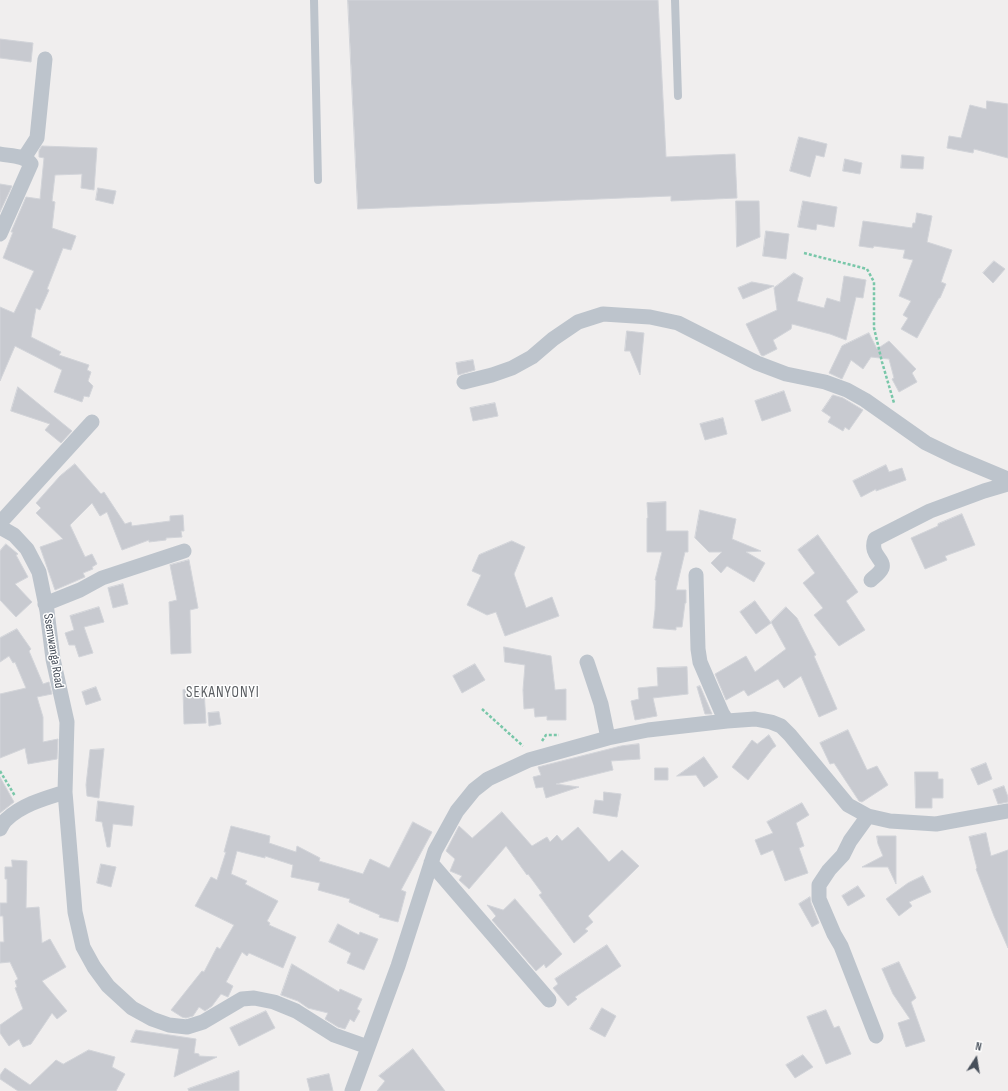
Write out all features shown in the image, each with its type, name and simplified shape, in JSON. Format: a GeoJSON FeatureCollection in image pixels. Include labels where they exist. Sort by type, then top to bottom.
{"type":"FeatureCollection","features":[{"type":"Feature","properties":{"kind":"street"},"geometry":{"type":"LineString","coordinates":[[24,158],[37,138],[45,59]]}},
{"type":"Feature","properties":{"kind":"street"},"geometry":{"type":"LineString","coordinates":[[0,154],[28,159],[31,164],[0,234]]}},
{"type":"Feature","properties":{"kind":"street"},"geometry":{"type":"LineString","coordinates":[[464,382],[512,368],[532,357],[553,339],[578,322],[603,314],[650,317],[678,323],[757,363],[786,374],[825,382],[847,390],[866,400],[926,443],[1008,479]]}},
{"type":"Feature","properties":{"kind":"street"},"geometry":{"type":"LineString","coordinates":[[0,523],[92,422]]}},
{"type":"Feature","properties":{"kind":"street"},"geometry":{"type":"LineString","coordinates":[[871,580],[882,568],[882,563],[874,550],[873,545],[875,540],[930,511],[984,491],[1008,484]]}},
{"type":"Feature","properties":{"kind":"street","name":"Ssemwanga Road"},"geometry":{"type":"LineString","coordinates":[[0,527],[14,535],[27,549],[39,572],[53,659],[67,722],[65,792],[74,912],[83,947],[94,967],[108,986],[132,1008],[152,1019],[169,1025],[187,1027],[203,1022],[242,999],[254,998],[274,1002],[296,1011],[334,1035],[368,1047]]}},
{"type":"Feature","properties":{"kind":"street"},"geometry":{"type":"LineString","coordinates":[[45,604],[80,590],[102,578],[184,550]]}},
{"type":"Feature","properties":{"kind":"street"},"geometry":{"type":"LineString","coordinates":[[696,575],[698,649],[700,662],[726,720]]}},
{"type":"Feature","properties":{"kind":"street"},"geometry":{"type":"LineString","coordinates":[[587,662],[601,704],[608,738]]}},
{"type":"Feature","properties":{"kind":"street"},"geometry":{"type":"LineString","coordinates":[[352,1091],[398,966],[431,862],[446,829],[457,811],[474,790],[488,779],[529,760],[608,738],[648,730],[726,720],[755,719],[771,722],[781,726],[848,805],[868,816],[890,821],[936,824],[1008,811]]}},
{"type":"Feature","properties":{"kind":"street"},"geometry":{"type":"LineString","coordinates":[[0,829],[6,819],[22,809],[40,800],[65,792]]}},
{"type":"Feature","properties":{"kind":"street"},"geometry":{"type":"LineString","coordinates":[[868,816],[850,841],[843,855],[829,870],[819,885],[819,899],[834,934],[841,946],[876,1036]]}},
{"type":"Feature","properties":{"kind":"street"},"geometry":{"type":"LineString","coordinates":[[431,862],[549,1000]]}},
{"type":"Feature","properties":{"kind":"lane"},"geometry":{"type":"LineString","coordinates":[[314,0],[318,180]]}},
{"type":"Feature","properties":{"kind":"lane"},"geometry":{"type":"LineString","coordinates":[[675,0],[678,96]]}},
{"type":"Feature","properties":{"kind":"path"},"geometry":{"type":"LineString","coordinates":[[804,253],[867,269],[874,282],[874,328],[882,362],[901,426]]}},
{"type":"Feature","properties":{"kind":"path"},"geometry":{"type":"LineString","coordinates":[[482,709],[526,749]]}},
{"type":"Feature","properties":{"kind":"path"},"geometry":{"type":"LineString","coordinates":[[0,771],[22,809]]}},
{"type":"Feature","properties":{"kind":"building"},"geometry":{"type":"Polygon","coordinates":[[[348,0],[658,0],[666,157],[735,154],[737,198],[671,201],[671,196],[358,209],[348,0]]]}},
{"type":"Feature","properties":{"kind":"building"},"geometry":{"type":"Polygon","coordinates":[[[0,39],[33,43],[31,62],[0,58],[0,39]]]}},
{"type":"Feature","properties":{"kind":"building"},"geometry":{"type":"Polygon","coordinates":[[[987,101],[1008,104],[1008,158],[974,149],[973,153],[947,148],[949,136],[961,138],[970,105],[986,109],[987,101]]]}},
{"type":"Feature","properties":{"kind":"building"},"geometry":{"type":"Polygon","coordinates":[[[799,137],[827,144],[824,157],[816,155],[810,177],[790,171],[799,137]]]}},
{"type":"Feature","properties":{"kind":"building"},"geometry":{"type":"Polygon","coordinates":[[[42,146],[97,148],[94,190],[81,188],[82,174],[55,175],[52,201],[55,202],[52,228],[76,236],[71,250],[63,248],[47,289],[49,290],[40,310],[36,308],[31,337],[61,352],[59,355],[89,365],[87,370],[91,372],[88,381],[93,386],[89,397],[84,396],[82,402],[54,392],[62,370],[15,346],[0,381],[0,307],[14,313],[34,271],[3,258],[13,232],[11,232],[26,197],[40,199],[44,158],[39,157],[39,151],[42,146]]]}},
{"type":"Feature","properties":{"kind":"building"},"geometry":{"type":"Polygon","coordinates":[[[902,155],[924,157],[923,169],[901,168],[902,155]]]}},
{"type":"Feature","properties":{"kind":"building"},"geometry":{"type":"Polygon","coordinates":[[[845,159],[862,163],[860,174],[843,171],[845,159]]]}},
{"type":"Feature","properties":{"kind":"building"},"geometry":{"type":"Polygon","coordinates":[[[0,184],[12,186],[0,212],[0,184]]]}},
{"type":"Feature","properties":{"kind":"building"},"geometry":{"type":"Polygon","coordinates":[[[98,188],[116,191],[113,204],[96,200],[98,188]]]}},
{"type":"Feature","properties":{"kind":"building"},"geometry":{"type":"Polygon","coordinates":[[[736,201],[759,201],[760,237],[737,247],[736,201]]]}},
{"type":"Feature","properties":{"kind":"building"},"geometry":{"type":"Polygon","coordinates":[[[803,201],[837,207],[834,227],[817,224],[816,230],[798,227],[803,201]]]}},
{"type":"Feature","properties":{"kind":"building"},"geometry":{"type":"Polygon","coordinates":[[[917,213],[932,216],[927,242],[952,250],[941,282],[946,284],[940,298],[917,338],[901,329],[908,318],[903,315],[911,301],[899,296],[913,260],[903,258],[905,250],[874,246],[873,248],[859,246],[863,221],[912,228],[913,223],[915,223],[917,213]]]}},
{"type":"Feature","properties":{"kind":"building"},"geometry":{"type":"Polygon","coordinates":[[[766,231],[789,234],[786,259],[763,256],[766,231]]]}},
{"type":"Feature","properties":{"kind":"building"},"geometry":{"type":"Polygon","coordinates":[[[994,261],[1005,269],[993,283],[983,273],[994,261]]]}},
{"type":"Feature","properties":{"kind":"building"},"geometry":{"type":"Polygon","coordinates":[[[794,273],[803,278],[797,301],[824,308],[827,298],[840,302],[844,276],[866,280],[863,298],[856,297],[846,340],[830,334],[792,324],[791,329],[773,340],[777,349],[763,356],[761,355],[746,324],[777,310],[774,288],[794,273]]]}},
{"type":"Feature","properties":{"kind":"building"},"geometry":{"type":"Polygon","coordinates":[[[752,282],[774,286],[743,299],[738,288],[752,282]]]}},
{"type":"Feature","properties":{"kind":"building"},"geometry":{"type":"Polygon","coordinates":[[[627,331],[644,333],[640,375],[630,351],[625,351],[627,331]]]}},
{"type":"Feature","properties":{"kind":"building"},"geometry":{"type":"Polygon","coordinates":[[[869,333],[877,349],[889,341],[916,369],[912,373],[917,382],[899,392],[892,379],[894,378],[889,359],[871,357],[863,369],[851,360],[842,379],[829,373],[842,346],[869,333]]]}},
{"type":"Feature","properties":{"kind":"building"},"geometry":{"type":"Polygon","coordinates":[[[473,360],[475,370],[458,375],[456,363],[473,360]]]}},
{"type":"Feature","properties":{"kind":"building"},"geometry":{"type":"Polygon","coordinates":[[[18,387],[72,431],[61,443],[45,430],[50,424],[11,411],[18,387]]]}},
{"type":"Feature","properties":{"kind":"building"},"geometry":{"type":"Polygon","coordinates":[[[784,391],[791,411],[762,421],[755,401],[784,391]]]}},
{"type":"Feature","properties":{"kind":"building"},"geometry":{"type":"Polygon","coordinates":[[[833,395],[843,398],[863,410],[849,430],[845,427],[843,431],[828,422],[831,417],[822,411],[833,395]]]}},
{"type":"Feature","properties":{"kind":"building"},"geometry":{"type":"Polygon","coordinates":[[[495,403],[498,416],[473,421],[470,408],[495,403]]]}},
{"type":"Feature","properties":{"kind":"building"},"geometry":{"type":"Polygon","coordinates":[[[723,418],[727,434],[705,440],[700,424],[723,418]]]}},
{"type":"Feature","properties":{"kind":"building"},"geometry":{"type":"Polygon","coordinates":[[[75,464],[101,494],[104,492],[125,524],[131,522],[132,526],[170,521],[170,516],[183,515],[184,531],[181,531],[182,537],[166,538],[166,540],[149,542],[149,540],[122,550],[107,512],[100,516],[92,503],[70,525],[85,557],[92,554],[97,564],[92,567],[93,569],[83,573],[85,577],[55,590],[40,547],[63,539],[36,513],[41,508],[36,503],[60,476],[75,464]]]}},
{"type":"Feature","properties":{"kind":"building"},"geometry":{"type":"Polygon","coordinates":[[[886,465],[889,472],[902,468],[906,480],[876,491],[876,489],[861,497],[853,481],[886,465]]]}},
{"type":"Feature","properties":{"kind":"building"},"geometry":{"type":"Polygon","coordinates":[[[666,502],[666,531],[688,531],[688,552],[685,552],[676,590],[686,590],[686,603],[682,627],[676,627],[676,630],[653,628],[655,610],[655,580],[662,552],[647,552],[647,503],[666,502]]]}},
{"type":"Feature","properties":{"kind":"building"},"geometry":{"type":"Polygon","coordinates":[[[700,510],[736,519],[732,539],[761,551],[746,552],[765,563],[754,582],[727,566],[721,573],[711,563],[722,552],[709,552],[695,538],[700,510]]]}},
{"type":"Feature","properties":{"kind":"building"},"geometry":{"type":"Polygon","coordinates":[[[962,514],[975,545],[945,556],[947,560],[925,569],[911,538],[962,514]]]}},
{"type":"Feature","properties":{"kind":"building"},"geometry":{"type":"Polygon","coordinates":[[[818,535],[858,592],[846,601],[865,630],[839,646],[814,615],[823,608],[803,583],[815,573],[798,550],[818,535]]]}},
{"type":"Feature","properties":{"kind":"building"},"geometry":{"type":"Polygon","coordinates":[[[512,541],[525,547],[514,574],[526,608],[552,597],[559,616],[505,636],[496,612],[487,615],[467,605],[481,575],[472,571],[479,555],[512,541]]]}},
{"type":"Feature","properties":{"kind":"building"},"geometry":{"type":"Polygon","coordinates":[[[6,544],[18,554],[16,555],[28,577],[15,584],[32,602],[16,617],[0,600],[0,551],[6,544]]]}},
{"type":"Feature","properties":{"kind":"building"},"geometry":{"type":"Polygon","coordinates":[[[189,560],[198,608],[190,610],[191,653],[171,654],[169,602],[177,600],[170,565],[189,560]]]}},
{"type":"Feature","properties":{"kind":"building"},"geometry":{"type":"Polygon","coordinates":[[[123,584],[128,604],[113,608],[108,588],[123,584]]]}},
{"type":"Feature","properties":{"kind":"building"},"geometry":{"type":"Polygon","coordinates":[[[755,601],[771,623],[756,634],[740,612],[755,601]]]}},
{"type":"Feature","properties":{"kind":"building"},"geometry":{"type":"Polygon","coordinates":[[[99,607],[104,622],[84,627],[93,653],[79,657],[75,645],[69,645],[65,633],[74,630],[70,616],[99,607]]]}},
{"type":"Feature","properties":{"kind":"building"},"geometry":{"type":"Polygon","coordinates":[[[786,607],[797,618],[816,655],[814,656],[837,709],[819,717],[801,676],[784,688],[778,679],[748,696],[744,690],[726,700],[715,674],[746,656],[755,672],[786,649],[771,622],[786,607]]]}},
{"type":"Feature","properties":{"kind":"building"},"geometry":{"type":"Polygon","coordinates":[[[17,629],[31,649],[29,651],[43,684],[49,682],[52,694],[37,697],[43,717],[43,742],[58,739],[57,759],[28,764],[25,748],[0,758],[0,694],[26,688],[15,662],[13,663],[9,656],[0,662],[0,638],[17,629]]]}},
{"type":"Feature","properties":{"kind":"building"},"geometry":{"type":"Polygon","coordinates":[[[504,647],[551,656],[555,690],[566,689],[566,720],[547,720],[547,716],[535,717],[534,708],[524,709],[523,690],[525,665],[505,662],[504,647]]]}},
{"type":"Feature","properties":{"kind":"building"},"geometry":{"type":"Polygon","coordinates":[[[475,664],[485,680],[462,693],[453,676],[475,664]]]}},
{"type":"Feature","properties":{"kind":"building"},"geometry":{"type":"Polygon","coordinates":[[[687,667],[688,694],[653,698],[657,716],[635,720],[631,701],[639,699],[638,688],[658,686],[657,668],[687,667]]]}},
{"type":"Feature","properties":{"kind":"building"},"geometry":{"type":"Polygon","coordinates":[[[700,686],[712,714],[705,714],[697,687],[700,686]]]}},
{"type":"Feature","properties":{"kind":"building"},"geometry":{"type":"Polygon","coordinates":[[[96,687],[101,700],[86,705],[82,692],[96,687]]]}},
{"type":"Feature","properties":{"kind":"building"},"geometry":{"type":"Polygon","coordinates":[[[204,689],[206,723],[184,724],[183,690],[204,689]]]}},
{"type":"Feature","properties":{"kind":"building"},"geometry":{"type":"Polygon","coordinates":[[[219,712],[221,724],[209,726],[208,713],[219,712]]]}},
{"type":"Feature","properties":{"kind":"building"},"geometry":{"type":"Polygon","coordinates":[[[848,730],[867,770],[877,766],[888,785],[862,802],[859,801],[834,763],[830,764],[820,743],[848,730]]]}},
{"type":"Feature","properties":{"kind":"building"},"geometry":{"type":"Polygon","coordinates":[[[769,735],[776,746],[748,780],[732,767],[752,740],[757,744],[769,735]]]}},
{"type":"Feature","properties":{"kind":"building"},"geometry":{"type":"Polygon","coordinates":[[[639,744],[640,759],[611,761],[613,770],[556,784],[579,787],[546,798],[543,787],[536,788],[533,777],[541,775],[538,767],[621,746],[639,744]]]}},
{"type":"Feature","properties":{"kind":"building"},"geometry":{"type":"Polygon","coordinates":[[[104,749],[99,798],[87,796],[86,785],[90,750],[104,749]]]}},
{"type":"Feature","properties":{"kind":"building"},"geometry":{"type":"Polygon","coordinates":[[[704,757],[718,777],[704,787],[696,775],[677,776],[704,757]]]}},
{"type":"Feature","properties":{"kind":"building"},"geometry":{"type":"Polygon","coordinates":[[[986,763],[992,779],[978,785],[971,769],[986,763]]]}},
{"type":"Feature","properties":{"kind":"building"},"geometry":{"type":"Polygon","coordinates":[[[655,768],[668,768],[668,780],[655,780],[655,768]]]}},
{"type":"Feature","properties":{"kind":"building"},"geometry":{"type":"Polygon","coordinates":[[[915,772],[938,772],[938,779],[943,779],[943,798],[932,798],[932,808],[916,808],[915,772]]]}},
{"type":"Feature","properties":{"kind":"building"},"geometry":{"type":"Polygon","coordinates":[[[0,777],[14,802],[0,813],[0,777]]]}},
{"type":"Feature","properties":{"kind":"building"},"geometry":{"type":"Polygon","coordinates":[[[1004,786],[1008,797],[1008,802],[998,804],[993,790],[1004,786]]]}},
{"type":"Feature","properties":{"kind":"building"},"geometry":{"type":"Polygon","coordinates":[[[604,792],[621,794],[617,817],[593,813],[595,800],[603,801],[604,792]]]}},
{"type":"Feature","properties":{"kind":"building"},"geometry":{"type":"Polygon","coordinates":[[[98,801],[134,806],[132,826],[113,824],[110,847],[107,847],[102,822],[96,821],[98,801]]]}},
{"type":"Feature","properties":{"kind":"building"},"geometry":{"type":"Polygon","coordinates":[[[802,803],[809,815],[796,823],[804,846],[799,848],[808,873],[785,881],[773,850],[761,855],[755,840],[773,833],[767,822],[802,803]]]}},
{"type":"Feature","properties":{"kind":"building"},"geometry":{"type":"Polygon","coordinates":[[[502,812],[532,846],[547,837],[550,842],[557,835],[562,841],[578,827],[609,862],[622,850],[639,866],[588,916],[593,922],[585,929],[588,931],[574,943],[539,895],[542,893],[506,846],[469,889],[459,880],[462,876],[450,871],[455,859],[446,851],[459,826],[472,838],[502,812]]]}},
{"type":"Feature","properties":{"kind":"building"},"geometry":{"type":"Polygon","coordinates":[[[413,822],[432,832],[401,890],[406,892],[398,922],[379,917],[380,915],[349,902],[350,899],[318,890],[320,883],[291,877],[293,865],[265,856],[265,858],[237,851],[231,874],[247,881],[245,884],[278,901],[267,921],[270,923],[269,925],[296,937],[283,968],[249,953],[247,956],[242,952],[226,982],[233,986],[228,997],[221,994],[212,1006],[205,1011],[199,1007],[193,1016],[186,1018],[171,1010],[202,971],[204,972],[217,947],[220,949],[234,925],[195,906],[211,877],[217,880],[226,852],[224,852],[231,826],[270,836],[269,843],[296,852],[297,846],[320,858],[319,861],[363,874],[370,859],[389,868],[413,822]]]}},
{"type":"Feature","properties":{"kind":"building"},"geometry":{"type":"Polygon","coordinates":[[[986,833],[991,856],[1008,850],[1008,948],[976,869],[969,837],[986,833]]]}},
{"type":"Feature","properties":{"kind":"building"},"geometry":{"type":"Polygon","coordinates":[[[877,836],[896,836],[896,884],[888,867],[862,867],[883,856],[878,844],[877,836]]]}},
{"type":"Feature","properties":{"kind":"building"},"geometry":{"type":"Polygon","coordinates":[[[12,860],[27,861],[26,908],[39,907],[42,943],[50,939],[66,967],[42,981],[67,1011],[57,1019],[52,1013],[31,1044],[23,1047],[19,1039],[9,1046],[0,1033],[0,1025],[23,1009],[15,988],[17,987],[15,981],[18,979],[10,962],[0,963],[0,942],[4,942],[3,916],[0,916],[0,903],[7,903],[7,879],[5,879],[5,867],[12,867],[12,860]]]}},
{"type":"Feature","properties":{"kind":"building"},"geometry":{"type":"Polygon","coordinates":[[[101,864],[116,867],[111,887],[97,883],[101,864]]]}},
{"type":"Feature","properties":{"kind":"building"},"geometry":{"type":"Polygon","coordinates":[[[923,876],[931,892],[909,902],[912,906],[899,916],[886,899],[908,883],[923,876]]]}},
{"type":"Feature","properties":{"kind":"building"},"geometry":{"type":"Polygon","coordinates":[[[858,886],[865,896],[848,906],[842,896],[858,886]]]}},
{"type":"Feature","properties":{"kind":"building"},"geometry":{"type":"Polygon","coordinates":[[[810,897],[819,923],[812,927],[799,904],[810,897]]]}},
{"type":"Feature","properties":{"kind":"building"},"geometry":{"type":"Polygon","coordinates":[[[515,899],[562,954],[546,968],[544,964],[536,971],[492,920],[496,916],[487,905],[503,910],[515,899]]]}},
{"type":"Feature","properties":{"kind":"building"},"geometry":{"type":"Polygon","coordinates":[[[338,924],[359,935],[360,932],[378,939],[364,970],[347,963],[351,953],[329,942],[338,924]]]}},
{"type":"Feature","properties":{"kind":"building"},"geometry":{"type":"Polygon","coordinates":[[[607,945],[621,966],[575,997],[577,999],[568,1006],[553,988],[558,984],[555,979],[607,945]]]}},
{"type":"Feature","properties":{"kind":"building"},"geometry":{"type":"Polygon","coordinates":[[[899,962],[916,998],[911,1002],[925,1041],[906,1047],[898,1023],[910,1019],[893,994],[882,969],[899,962]]]}},
{"type":"Feature","properties":{"kind":"building"},"geometry":{"type":"Polygon","coordinates":[[[292,964],[339,992],[340,989],[362,999],[357,1009],[360,1011],[354,1022],[350,1019],[345,1029],[338,1027],[325,1019],[328,1013],[308,1008],[298,1001],[281,995],[292,964]]]}},
{"type":"Feature","properties":{"kind":"building"},"geometry":{"type":"Polygon","coordinates":[[[602,1008],[616,1016],[605,1037],[590,1029],[602,1008]]]}},
{"type":"Feature","properties":{"kind":"building"},"geometry":{"type":"Polygon","coordinates":[[[826,1010],[834,1028],[839,1026],[851,1054],[826,1064],[807,1017],[826,1010]]]}},
{"type":"Feature","properties":{"kind":"building"},"geometry":{"type":"Polygon","coordinates":[[[266,1011],[275,1028],[239,1046],[230,1028],[266,1011]]]}},
{"type":"Feature","properties":{"kind":"building"},"geometry":{"type":"Polygon","coordinates":[[[136,1030],[196,1039],[194,1053],[199,1054],[199,1056],[217,1057],[174,1077],[179,1049],[131,1042],[136,1030]]]}},
{"type":"Feature","properties":{"kind":"building"},"geometry":{"type":"Polygon","coordinates":[[[413,1049],[445,1091],[377,1091],[385,1081],[379,1076],[413,1049]]]}},
{"type":"Feature","properties":{"kind":"building"},"geometry":{"type":"Polygon","coordinates":[[[89,1050],[115,1057],[112,1067],[125,1074],[116,1091],[18,1091],[0,1079],[0,1075],[5,1068],[30,1085],[56,1060],[63,1064],[89,1050]]]}},
{"type":"Feature","properties":{"kind":"building"},"geometry":{"type":"Polygon","coordinates":[[[803,1055],[813,1067],[795,1078],[786,1065],[803,1055]]]}},
{"type":"Feature","properties":{"kind":"building"},"geometry":{"type":"Polygon","coordinates":[[[239,1071],[239,1091],[189,1091],[188,1089],[239,1071]]]}},
{"type":"Feature","properties":{"kind":"building"},"geometry":{"type":"Polygon","coordinates":[[[329,1074],[333,1091],[310,1091],[307,1079],[329,1074]]]}},
{"type":"Feature","properties":{"kind":"district","name":"SEKANYONYI"},"geometry":{"type":"Point","coordinates":[223,693]}}]}
